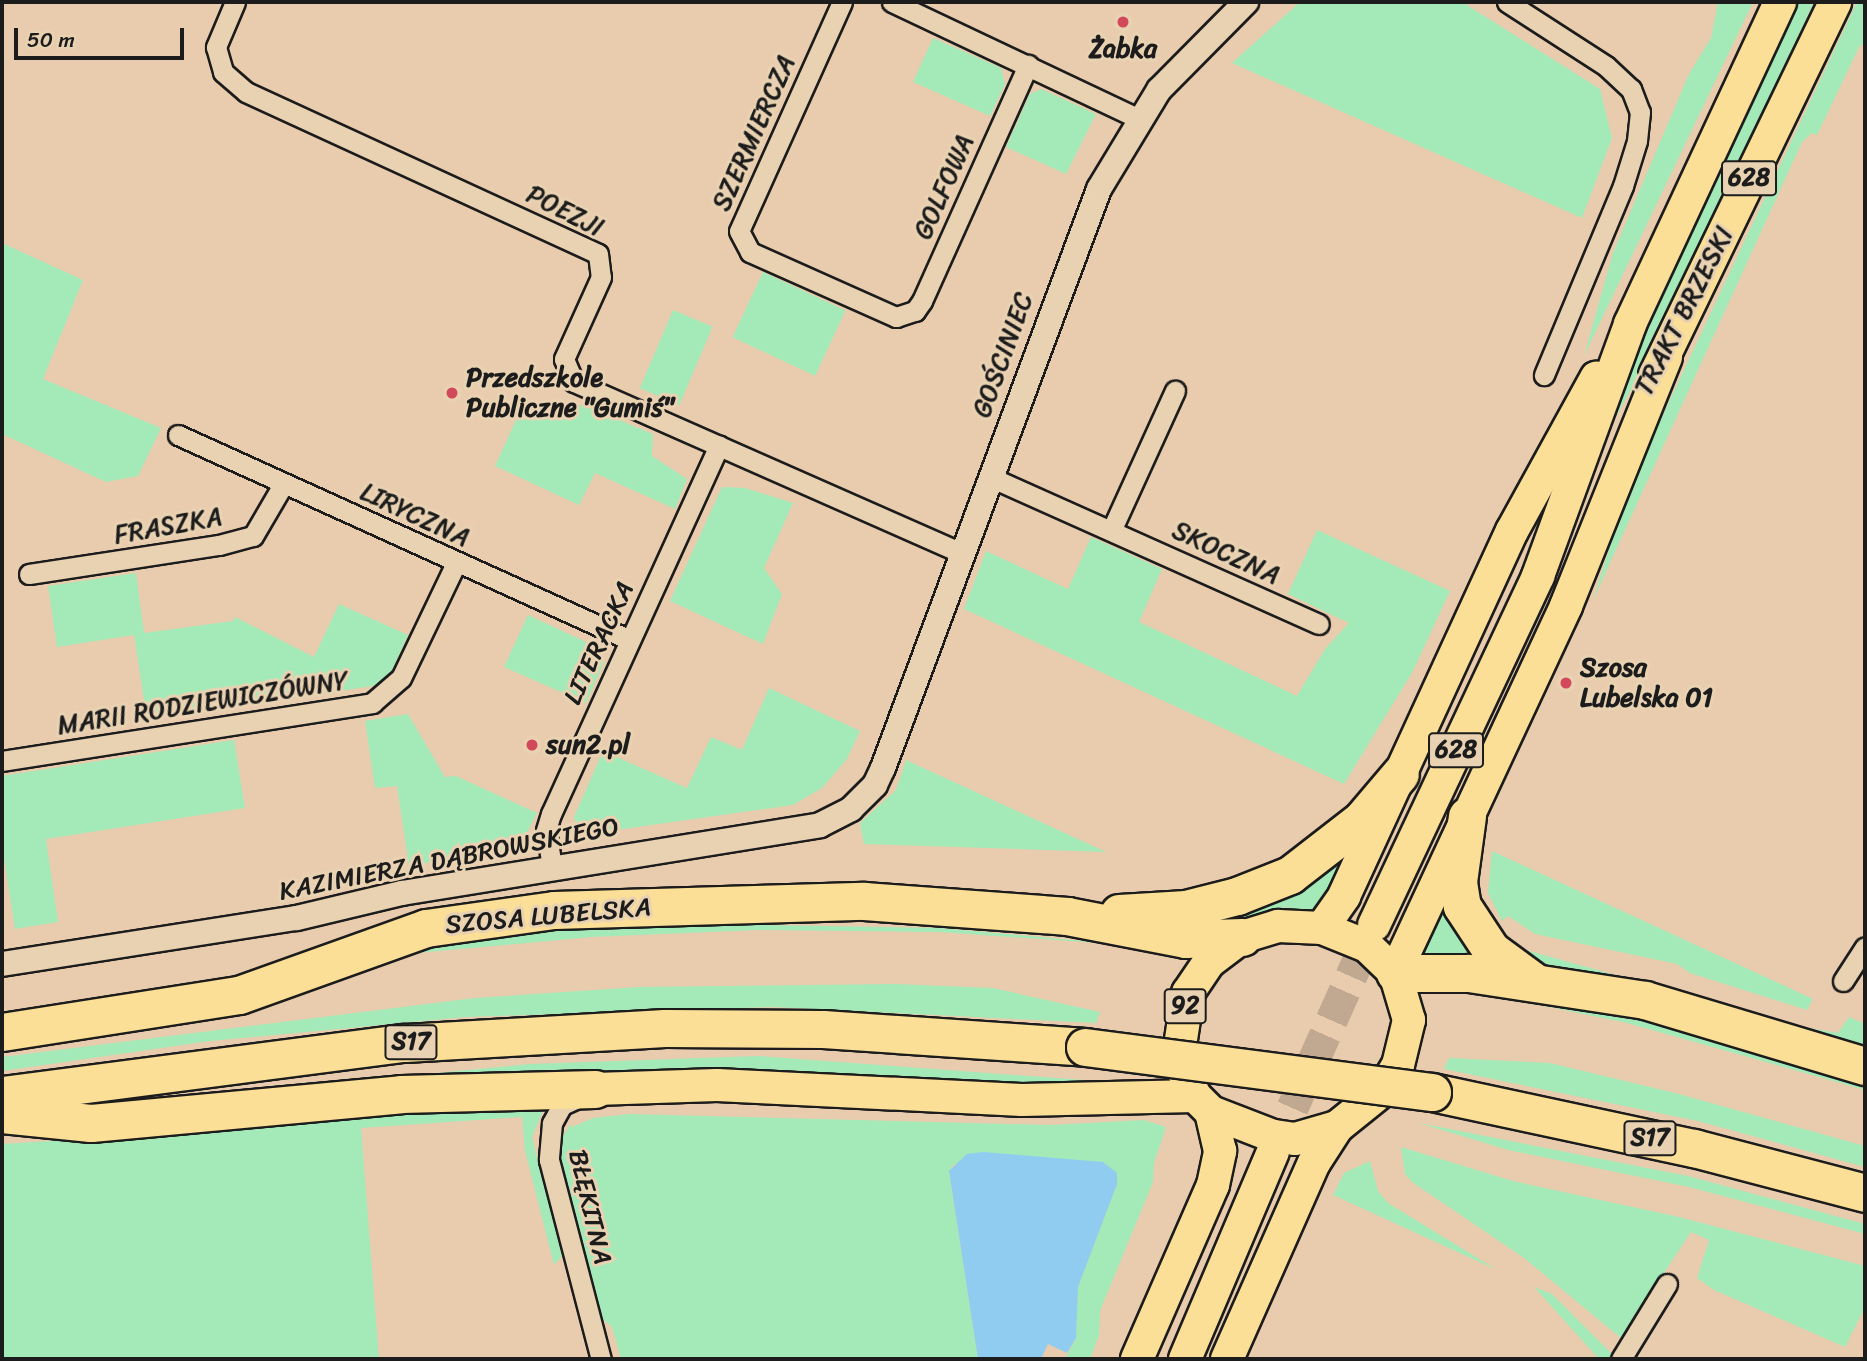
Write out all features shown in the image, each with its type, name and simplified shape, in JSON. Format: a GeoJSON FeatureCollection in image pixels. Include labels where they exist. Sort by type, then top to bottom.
{"type":"FeatureCollection","features":[{"type":"Feature","properties":{"kind":"highway"},"geometry":{"type":"LineString","coordinates":[[1067,916],[1186,909],[1261,889],[1313,861],[1342,837],[1400,774]]}},
{"type":"Feature","properties":{"kind":"highway"},"geometry":{"type":"LineString","coordinates":[[1467,816],[1458,882],[1462,906],[1486,945],[1533,981]]}},
{"type":"Feature","properties":{"kind":"highway","name":"SZOSA LUBELSKA"},"geometry":{"type":"LineString","coordinates":[[2,1032],[182,1006],[272,986],[426,928],[516,914],[820,900],[1067,916]]}},
{"type":"Feature","properties":{"kind":"highway"},"geometry":{"type":"LineString","coordinates":[[1067,916],[1185,939],[1242,937]]}},
{"type":"Feature","properties":{"kind":"highway"},"geometry":{"type":"LineString","coordinates":[[1395,973],[1451,972],[1533,981],[1645,1000],[1865,1066]]}},
{"type":"Feature","properties":{"kind":"highway","name":"S17"},"geometry":{"type":"LineString","coordinates":[[2,1095],[405,1042],[625,1030],[823,1029],[1085,1047],[1433,1092],[1694,1148],[1865,1193]]}},
{"type":"Feature","properties":{"kind":"highway"},"geometry":{"type":"LineString","coordinates":[[2,1114],[91,1123],[401,1094],[595,1089]]}},
{"type":"Feature","properties":{"kind":"main road","name":"TRAKT BRZESKI"},"geometry":{"type":"LineString","coordinates":[[1538,576],[1630,324],[1780,2]]}},
{"type":"Feature","properties":{"kind":"main road","name":"TRAKT BRZESKI"},"geometry":{"type":"LineString","coordinates":[[1374,925],[1538,576],[1666,356],[1835,2]]}},
{"type":"Feature","properties":{"kind":"main road"},"geometry":{"type":"LineString","coordinates":[[1322,928],[1344,896],[1562,433],[1630,324]]}},
{"type":"Feature","properties":{"kind":"main road"},"geometry":{"type":"LineString","coordinates":[[1395,973],[1566,606],[1666,356]]}},
{"type":"Feature","properties":{"kind":"main road","name":"92"},"geometry":{"type":"LineString","coordinates":[[1278,926],[1322,928],[1367,946],[1395,973],[1409,1020],[1398,1065],[1368,1105],[1337,1127],[1295,1139],[1273,1136],[1203,1104],[1184,1072],[1183,1012],[1209,962],[1242,937],[1278,926]]}},
{"type":"Feature","properties":{"kind":"main road"},"geometry":{"type":"LineString","coordinates":[[595,1089],[717,1085],[1022,1100],[1203,1104],[1220,1152],[1213,1185],[1137,1359]]}},
{"type":"Feature","properties":{"kind":"main road"},"geometry":{"type":"LineString","coordinates":[[1227,1359],[1314,1163],[1337,1127]]}},
{"type":"Feature","properties":{"kind":"main road"},"geometry":{"type":"LineString","coordinates":[[1185,1359],[1273,1152]]}},
{"type":"Feature","properties":{"kind":"street","name":"POEZJI"},"geometry":{"type":"LineString","coordinates":[[235,2],[216,47],[229,79],[246,92],[594,251],[601,260],[601,277],[564,359],[568,374],[574,382],[962,553]]}},
{"type":"Feature","properties":{"kind":"street","name":"SZERMIERCZA"},"geometry":{"type":"LineString","coordinates":[[842,2],[739,231],[750,252],[897,317]]}},
{"type":"Feature","properties":{"kind":"street"},"geometry":{"type":"LineString","coordinates":[[892,2],[1139,118]]}},
{"type":"Feature","properties":{"kind":"street","name":"GOŚCINIEC"},"geometry":{"type":"LineString","coordinates":[[883,768],[1086,219],[1139,118],[1194,51],[1246,2]]}},
{"type":"Feature","properties":{"kind":"street"},"geometry":{"type":"LineString","coordinates":[[1507,2],[1616,74],[1631,89],[1640,112],[1637,141],[1623,186],[1544,375]]}},
{"type":"Feature","properties":{"kind":"street","name":"GOLFOWA"},"geometry":{"type":"LineString","coordinates":[[897,317],[915,311],[922,301],[1028,65]]}},
{"type":"Feature","properties":{"kind":"street"},"geometry":{"type":"LineString","coordinates":[[1112,529],[1175,391]]}},
{"type":"Feature","properties":{"kind":"street","name":"LIRYCZNA"},"geometry":{"type":"LineString","coordinates":[[178,435],[630,640]]}},
{"type":"Feature","properties":{"kind":"street","name":"LITERACKA"},"geometry":{"type":"LineString","coordinates":[[552,867],[547,830],[551,814],[719,445]]}},
{"type":"Feature","properties":{"kind":"street","name":"SKOCZNA"},"geometry":{"type":"LineString","coordinates":[[990,477],[1112,529],[1320,624]]}},
{"type":"Feature","properties":{"kind":"street","name":"FRASZKA"},"geometry":{"type":"LineString","coordinates":[[29,574],[219,545],[253,536],[284,483]]}},
{"type":"Feature","properties":{"kind":"street","name":"MARII RODZIEWICZÓWNY"},"geometry":{"type":"LineString","coordinates":[[2,761],[372,703],[401,678],[456,563]]}},
{"type":"Feature","properties":{"kind":"street","name":"KAZIMIERZA DĄBROWSKIEGO"},"geometry":{"type":"LineString","coordinates":[[2,964],[297,918],[401,893],[820,825],[864,798],[883,768]]}},
{"type":"Feature","properties":{"kind":"street"},"geometry":{"type":"LineString","coordinates":[[1843,981],[1865,947]]}},
{"type":"Feature","properties":{"kind":"street","name":"BŁĘKITNA"},"geometry":{"type":"LineString","coordinates":[[595,1089],[562,1105],[548,1142],[601,1359]]}},
{"type":"Feature","properties":{"kind":"street"},"geometry":{"type":"LineString","coordinates":[[1624,1358],[1667,1284]]}},
{"type":"Feature","properties":{"kind":"green space"},"geometry":{"type":"Polygon","coordinates":[[[1300,2],[1462,2],[1600,89],[1612,138],[1582,218],[1232,63],[1300,2]]]}},
{"type":"Feature","properties":{"kind":"green space"},"geometry":{"type":"Polygon","coordinates":[[[1718,2],[1753,2],[1584,356],[1613,253],[1689,74],[1711,38],[1718,2]]]}},
{"type":"Feature","properties":{"kind":"green space"},"geometry":{"type":"Polygon","coordinates":[[[1798,2],[1814,2],[1637,379],[1589,465],[1625,374],[1798,2]]]}},
{"type":"Feature","properties":{"kind":"green space"},"geometry":{"type":"Polygon","coordinates":[[[1857,2],[1865,2],[1865,45],[1860,45],[1817,135],[1812,133],[1802,142],[1593,600],[1628,489],[1857,2]]]}},
{"type":"Feature","properties":{"kind":"green space"},"geometry":{"type":"Polygon","coordinates":[[[933,38],[1001,68],[1005,84],[990,116],[913,82],[933,38]]]}},
{"type":"Feature","properties":{"kind":"green space"},"geometry":{"type":"Polygon","coordinates":[[[1041,89],[1096,114],[1066,174],[1006,147],[1030,94],[1041,89]]]}},
{"type":"Feature","properties":{"kind":"green space"},"geometry":{"type":"Polygon","coordinates":[[[2,243],[83,280],[43,379],[161,428],[138,476],[106,482],[2,434],[2,243]]]}},
{"type":"Feature","properties":{"kind":"green space"},"geometry":{"type":"Polygon","coordinates":[[[763,272],[845,310],[815,376],[733,337],[763,272]]]}},
{"type":"Feature","properties":{"kind":"green space"},"geometry":{"type":"Polygon","coordinates":[[[673,310],[713,327],[679,405],[640,388],[673,310]]]}},
{"type":"Feature","properties":{"kind":"green space"},"geometry":{"type":"Polygon","coordinates":[[[557,405],[583,405],[653,434],[652,456],[687,479],[675,509],[595,473],[579,505],[495,466],[516,420],[540,416],[557,405]]]}},
{"type":"Feature","properties":{"kind":"green space"},"geometry":{"type":"Polygon","coordinates":[[[722,487],[745,488],[793,503],[764,568],[782,594],[763,644],[670,601],[722,487]]]}},
{"type":"Feature","properties":{"kind":"green space"},"geometry":{"type":"Polygon","coordinates":[[[1317,530],[1450,591],[1413,671],[1344,784],[964,609],[986,551],[1068,589],[1091,537],[1162,569],[1139,622],[1297,696],[1325,649],[1349,623],[1288,594],[1317,530]]]}},
{"type":"Feature","properties":{"kind":"green space"},"geometry":{"type":"Polygon","coordinates":[[[136,573],[144,633],[233,621],[235,617],[314,657],[339,604],[408,635],[390,675],[373,686],[147,719],[134,635],[57,647],[48,586],[136,573]]]}},
{"type":"Feature","properties":{"kind":"green space"},"geometry":{"type":"Polygon","coordinates":[[[528,615],[599,648],[604,662],[586,703],[504,667],[528,615]]]}},
{"type":"Feature","properties":{"kind":"green space"},"geometry":{"type":"Polygon","coordinates":[[[769,688],[860,731],[847,759],[822,788],[793,805],[581,835],[574,817],[603,751],[687,788],[711,737],[742,750],[769,688]]]}},
{"type":"Feature","properties":{"kind":"green space"},"geometry":{"type":"Polygon","coordinates":[[[408,714],[445,777],[456,776],[537,813],[520,846],[409,866],[397,786],[375,788],[365,721],[408,714]]]}},
{"type":"Feature","properties":{"kind":"green space"},"geometry":{"type":"Polygon","coordinates":[[[234,740],[245,808],[46,839],[58,922],[15,929],[2,845],[2,776],[234,740]]]}},
{"type":"Feature","properties":{"kind":"green space"},"geometry":{"type":"Polygon","coordinates":[[[906,760],[1106,852],[864,844],[860,823],[896,790],[906,760]]]}},
{"type":"Feature","properties":{"kind":"green space"},"geometry":{"type":"Polygon","coordinates":[[[1361,840],[1318,916],[1285,907],[1211,927],[1182,924],[1361,840]]]}},
{"type":"Feature","properties":{"kind":"green space"},"geometry":{"type":"Polygon","coordinates":[[[1492,851],[1813,999],[1807,1010],[1690,973],[1677,964],[1535,934],[1508,916],[1502,921],[1488,893],[1492,851]]]}},
{"type":"Feature","properties":{"kind":"green space"},"geometry":{"type":"Polygon","coordinates":[[[1447,889],[1486,957],[1415,962],[1447,889]]]}},
{"type":"Feature","properties":{"kind":"green space"},"geometry":{"type":"Polygon","coordinates":[[[584,922],[940,928],[1129,945],[939,932],[757,930],[592,937],[384,956],[522,926],[584,922]]]}},
{"type":"Feature","properties":{"kind":"green space"},"geometry":{"type":"Polygon","coordinates":[[[1511,946],[1803,1027],[1838,1033],[1849,1017],[1865,1024],[1865,1050],[1588,973],[1535,964],[1514,954],[1511,946]]]}},
{"type":"Feature","properties":{"kind":"green space"},"geometry":{"type":"Polygon","coordinates":[[[895,984],[993,988],[1100,1012],[1096,1023],[773,1007],[466,1017],[210,1041],[2,1071],[2,1057],[475,998],[639,987],[895,984]]]}},
{"type":"Feature","properties":{"kind":"green space"},"geometry":{"type":"Polygon","coordinates":[[[1477,992],[1620,1010],[1865,1082],[1865,1090],[1627,1023],[1477,992]]]}},
{"type":"Feature","properties":{"kind":"green space"},"geometry":{"type":"Polygon","coordinates":[[[758,1056],[1111,1082],[1022,1083],[722,1069],[506,1072],[100,1105],[530,1064],[758,1056]]]}},
{"type":"Feature","properties":{"kind":"green space"},"geometry":{"type":"Polygon","coordinates":[[[1449,1058],[1550,1063],[1675,1093],[1865,1146],[1865,1167],[1698,1121],[1444,1069],[1449,1058]]]}},
{"type":"Feature","properties":{"kind":"green space"},"geometry":{"type":"Polygon","coordinates":[[[547,1101],[532,1137],[562,1256],[554,1265],[525,1151],[522,1117],[361,1128],[379,1359],[2,1359],[2,1144],[234,1130],[547,1101]]]}},
{"type":"Feature","properties":{"kind":"green space"},"geometry":{"type":"Polygon","coordinates":[[[629,1114],[1051,1125],[1144,1120],[1166,1127],[1154,1163],[1153,1182],[1100,1311],[1099,1335],[1090,1359],[1065,1359],[1076,1338],[1078,1287],[1117,1184],[954,1164],[949,1172],[978,1359],[621,1359],[612,1327],[598,1315],[560,1168],[558,1143],[571,1124],[572,1127],[593,1118],[629,1114]]]}},
{"type":"Feature","properties":{"kind":"green space"},"geometry":{"type":"Polygon","coordinates":[[[1419,1123],[1688,1176],[1865,1224],[1865,1234],[1689,1187],[1508,1150],[1419,1123]]]}},
{"type":"Feature","properties":{"kind":"green space"},"geometry":{"type":"Polygon","coordinates":[[[1401,1147],[1513,1181],[1679,1217],[1865,1266],[1865,1307],[1845,1347],[1714,1290],[1697,1278],[1709,1240],[1691,1232],[1621,1338],[1524,1258],[1412,1182],[1405,1174],[1401,1147]]]}},
{"type":"Feature","properties":{"kind":"green space"},"geometry":{"type":"Polygon","coordinates":[[[1370,1161],[1378,1191],[1388,1203],[1497,1270],[1333,1195],[1344,1173],[1370,1161]]]}},
{"type":"Feature","properties":{"kind":"green space"},"geometry":{"type":"Polygon","coordinates":[[[1534,1287],[1552,1294],[1612,1354],[1608,1359],[1599,1359],[1534,1287]]]}},
{"type":"Feature","properties":{"kind":"water"},"geometry":{"type":"Polygon","coordinates":[[[983,1152],[1103,1162],[1117,1173],[1117,1184],[1078,1287],[1076,1338],[1067,1353],[1048,1344],[1041,1359],[978,1359],[949,1171],[967,1154],[983,1152]]]}},
{"type":"Feature","properties":{"kind":"tunnel"},"geometry":{"type":"LineString","coordinates":[[1273,1152],[1374,925]]}},
{"type":"Feature","properties":{"kind":"place","name":"Żabka"},"geometry":{"type":"Point","coordinates":[1123,22]}},
{"type":"Feature","properties":{"kind":"place","name":"Przedszkole Publiczne \"Gumiś\""},"geometry":{"type":"Point","coordinates":[452,393]}},
{"type":"Feature","properties":{"kind":"place","name":"Szosa Lubelska 01"},"geometry":{"type":"Point","coordinates":[1566,683]}},
{"type":"Feature","properties":{"kind":"place","name":"sun2.pl"},"geometry":{"type":"Point","coordinates":[532,745]}}]}
